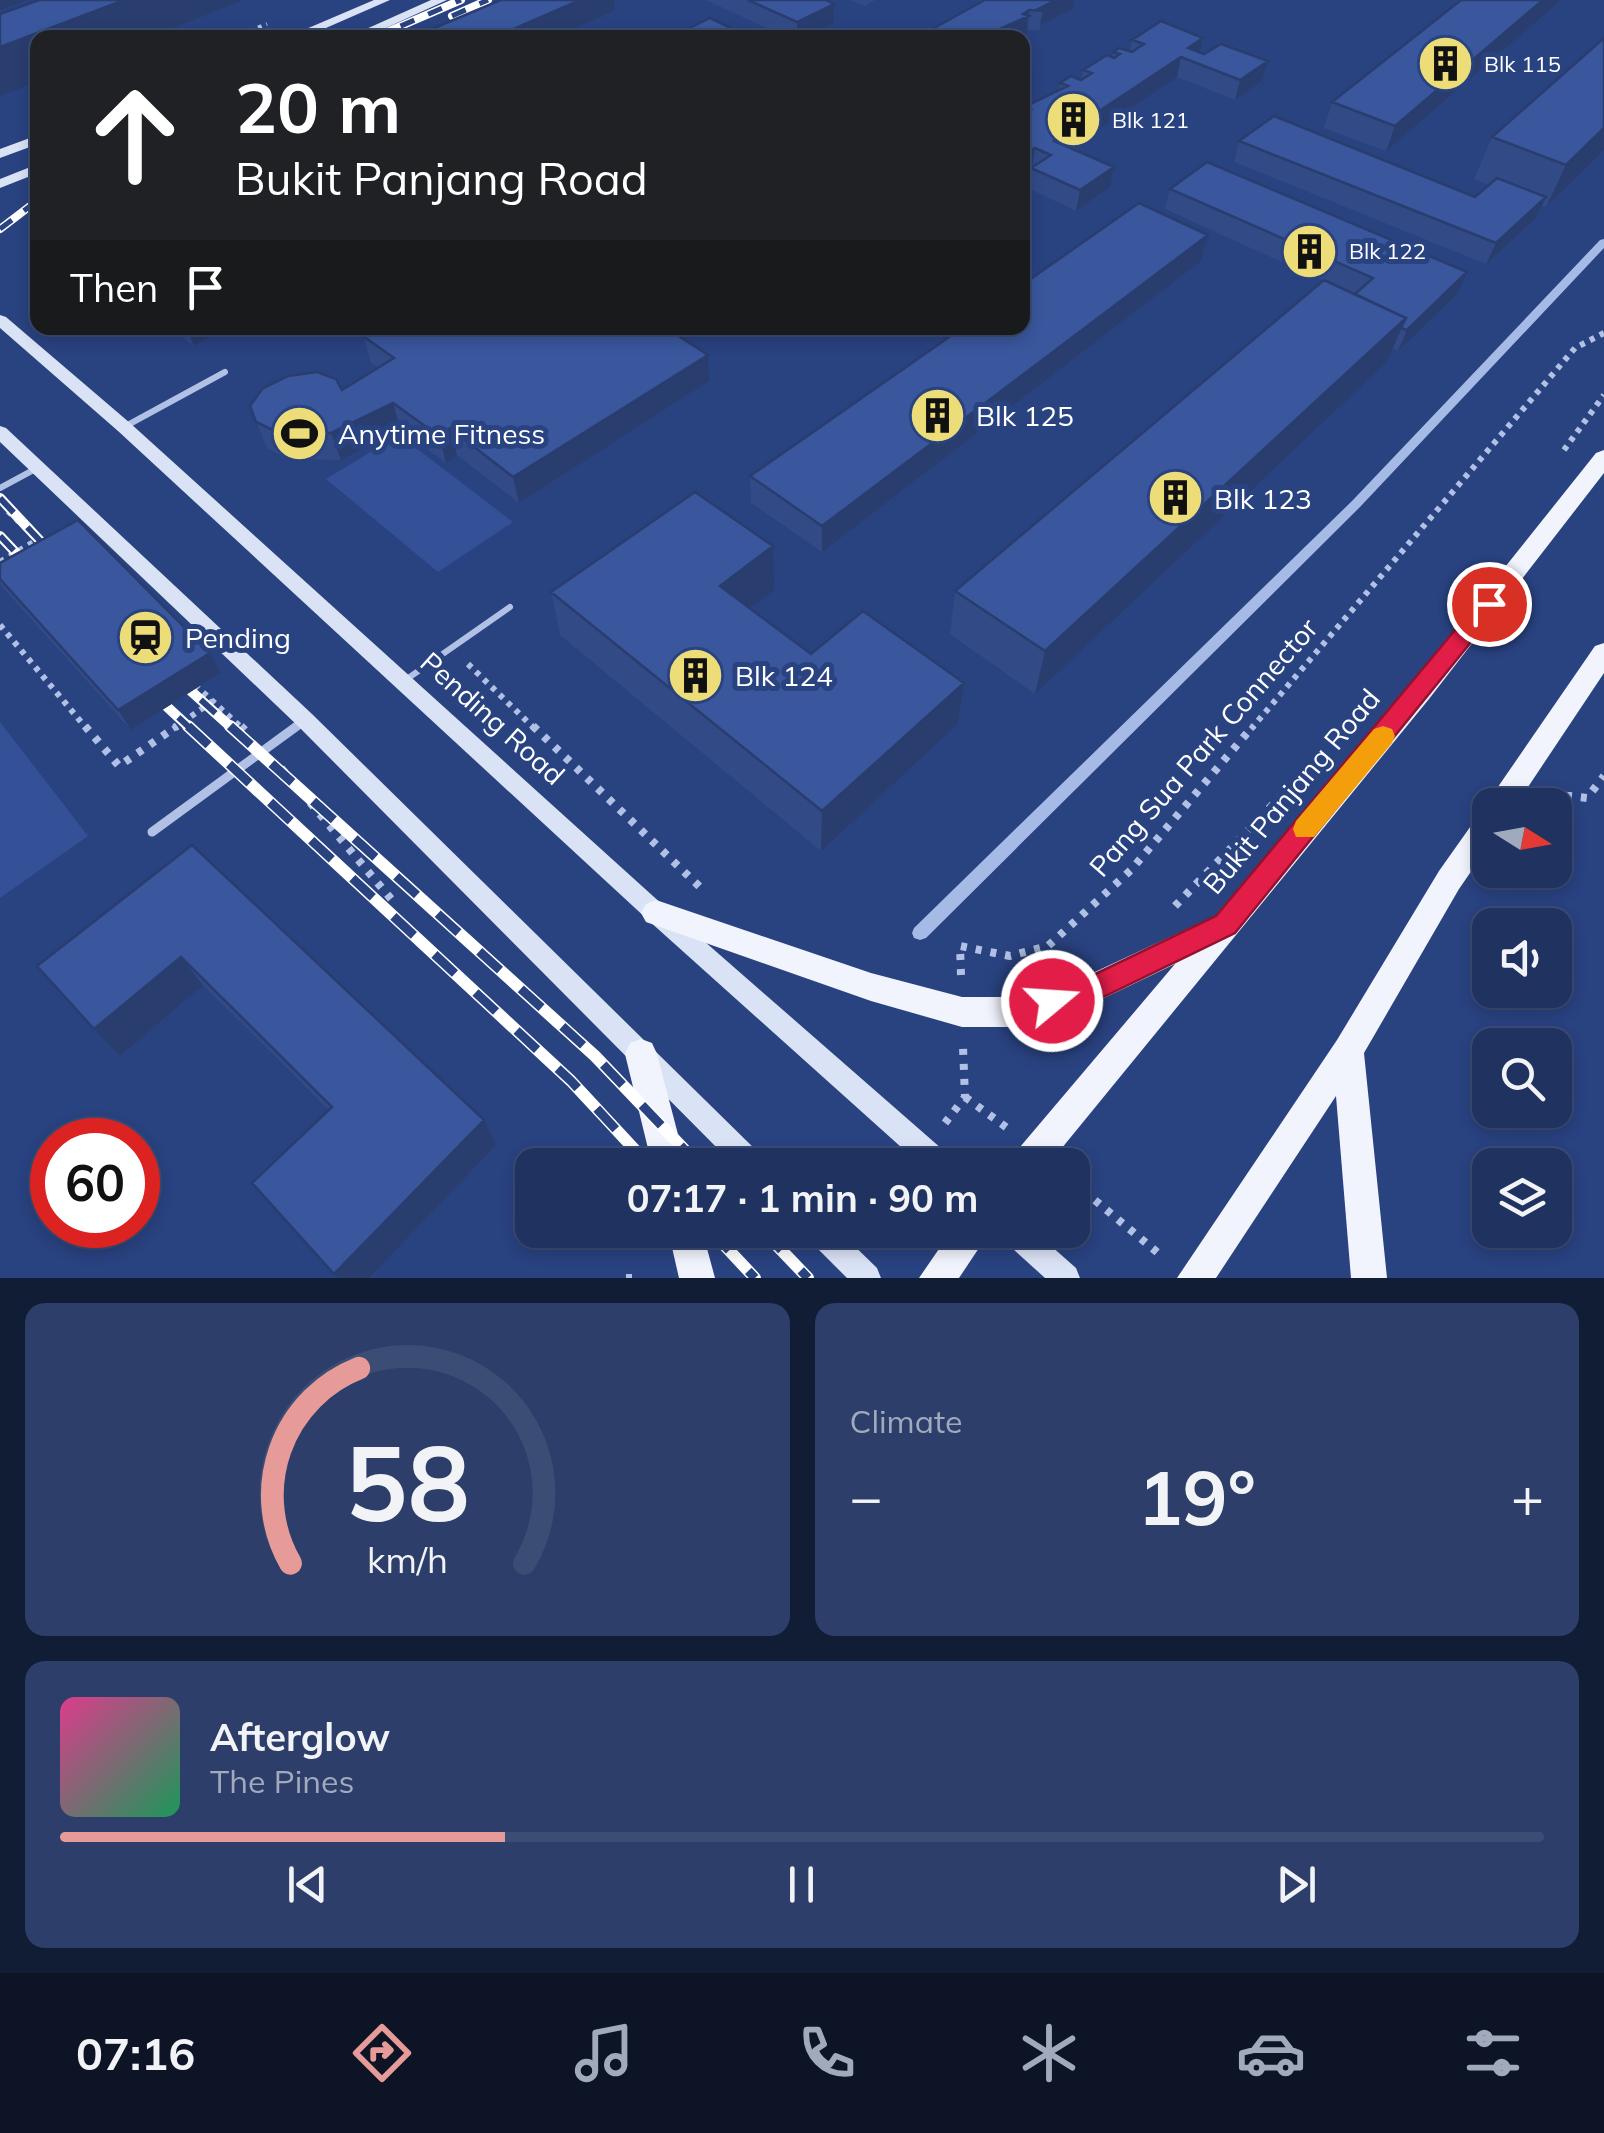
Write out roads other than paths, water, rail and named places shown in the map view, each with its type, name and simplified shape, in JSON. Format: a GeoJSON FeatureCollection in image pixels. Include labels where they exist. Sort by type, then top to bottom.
{"type":"FeatureCollection","features":[{"type":"Feature","properties":{"kind":"main road"},"geometry":{"type":"LineString","coordinates":[[311,30],[384,0]]}},
{"type":"Feature","properties":{"kind":"main road"},"geometry":{"type":"LineString","coordinates":[[371,30],[441,0]]}},
{"type":"Feature","properties":{"kind":"main road"},"geometry":{"type":"LineString","coordinates":[[0,154],[30,142]]}},
{"type":"Feature","properties":{"kind":"main road"},"geometry":{"type":"LineString","coordinates":[[0,184],[30,171]]}},
{"type":"Feature","properties":{"kind":"main road","name":"Pending Road"},"geometry":{"type":"LineString","coordinates":[[0,320],[124,427],[656,914],[921,1148]]}},
{"type":"Feature","properties":{"kind":"main road"},"geometry":{"type":"LineString","coordinates":[[0,432],[305,720],[737,1148]]}},
{"type":"Feature","properties":{"kind":"main road","name":"Bukit Panjang Road"},"geometry":{"type":"LineString","coordinates":[[1041,1148],[1420,692],[1604,458]]}},
{"type":"Feature","properties":{"kind":"main road"},"geometry":{"type":"LineString","coordinates":[[1513,788],[1604,654]]}},
{"type":"Feature","properties":{"kind":"main road"},"geometry":{"type":"LineString","coordinates":[[1184,1272],[1348,1051],[1472,848]]}},
{"type":"Feature","properties":{"kind":"main road"},"geometry":{"type":"LineString","coordinates":[[656,914],[871,987],[962,1012],[1014,1012],[1090,990],[1226,924]]}},
{"type":"Feature","properties":{"kind":"main road"},"geometry":{"type":"LineString","coordinates":[[1348,1051],[1369,1278]]}},
{"type":"Feature","properties":{"kind":"main road"},"geometry":{"type":"LineString","coordinates":[[642,1054],[665,1148]]}},
{"type":"Feature","properties":{"kind":"main road"},"geometry":{"type":"LineString","coordinates":[[690,1248],[697,1278]]}},
{"type":"Feature","properties":{"kind":"main road"},"geometry":{"type":"LineString","coordinates":[[837,1248],[867,1278]]}},
{"type":"Feature","properties":{"kind":"main road"},"geometry":{"type":"LineString","coordinates":[[937,1278],[960,1248]]}},
{"type":"Feature","properties":{"kind":"main road"},"geometry":{"type":"LineString","coordinates":[[1033,1248],[1066,1278]]}},
{"type":"Feature","properties":{"kind":"lane"},"geometry":{"type":"LineString","coordinates":[[124,427],[225,372]]}},
{"type":"Feature","properties":{"kind":"lane"},"geometry":{"type":"LineString","coordinates":[[0,488],[40,466]]}},
{"type":"Feature","properties":{"kind":"lane"},"geometry":{"type":"LineString","coordinates":[[404,682],[510,607]]}},
{"type":"Feature","properties":{"kind":"lane"},"geometry":{"type":"LineString","coordinates":[[152,832],[305,720]]}},
{"type":"Feature","properties":{"kind":"waterway"},"geometry":{"type":"LineString","coordinates":[[920,933],[1356,504],[1604,242]]}},
{"type":"Feature","properties":{"kind":"railway"},"geometry":{"type":"LineString","coordinates":[[392,30],[461,0]]}},
{"type":"Feature","properties":{"kind":"railway"},"geometry":{"type":"LineString","coordinates":[[452,16],[488,0]]}},
{"type":"Feature","properties":{"kind":"railway"},"geometry":{"type":"LineString","coordinates":[[0,229],[30,206]]}},
{"type":"Feature","properties":{"kind":"railway"},"geometry":{"type":"LineString","coordinates":[[0,498],[58,560]]}},
{"type":"Feature","properties":{"kind":"railway"},"geometry":{"type":"LineString","coordinates":[[0,536],[34,572]]}},
{"type":"Feature","properties":{"kind":"railway"},"geometry":{"type":"LineString","coordinates":[[171,673],[233,729]]}},
{"type":"Feature","properties":{"kind":"railway"},"geometry":{"type":"LineString","coordinates":[[149,690],[191,729]]}},
{"type":"Feature","properties":{"kind":"railway"},"geometry":{"type":"LineString","coordinates":[[188,726],[571,1081],[633,1148]]}},
{"type":"Feature","properties":{"kind":"railway"},"geometry":{"type":"LineString","coordinates":[[230,726],[595,1056],[683,1148]]}},
{"type":"Feature","properties":{"kind":"railway"},"geometry":{"type":"LineString","coordinates":[[727,1248],[755,1278]]}},
{"type":"Feature","properties":{"kind":"railway"},"geometry":{"type":"LineString","coordinates":[[779,1248],[808,1278]]}},
{"type":"Feature","properties":{"kind":"place","name":"Blk 115"},"geometry":{"type":"Point","coordinates":[1445,64]}},
{"type":"Feature","properties":{"kind":"place","name":"Blk 121"},"geometry":{"type":"Point","coordinates":[1073,120]}},
{"type":"Feature","properties":{"kind":"place","name":"Blk 122"},"geometry":{"type":"Point","coordinates":[1310,251]}},
{"type":"Feature","properties":{"kind":"place","name":"Blk 125"},"geometry":{"type":"Point","coordinates":[937,415]}},
{"type":"Feature","properties":{"kind":"place","name":"Anytime Fitness"},"geometry":{"type":"Point","coordinates":[299,433]}},
{"type":"Feature","properties":{"kind":"place","name":"Blk 123"},"geometry":{"type":"Point","coordinates":[1175,498]}},
{"type":"Feature","properties":{"kind":"place","name":"Pending"},"geometry":{"type":"Point","coordinates":[146,637]}},
{"type":"Feature","properties":{"kind":"place","name":"Blk 124"},"geometry":{"type":"Point","coordinates":[696,675]}}]}
